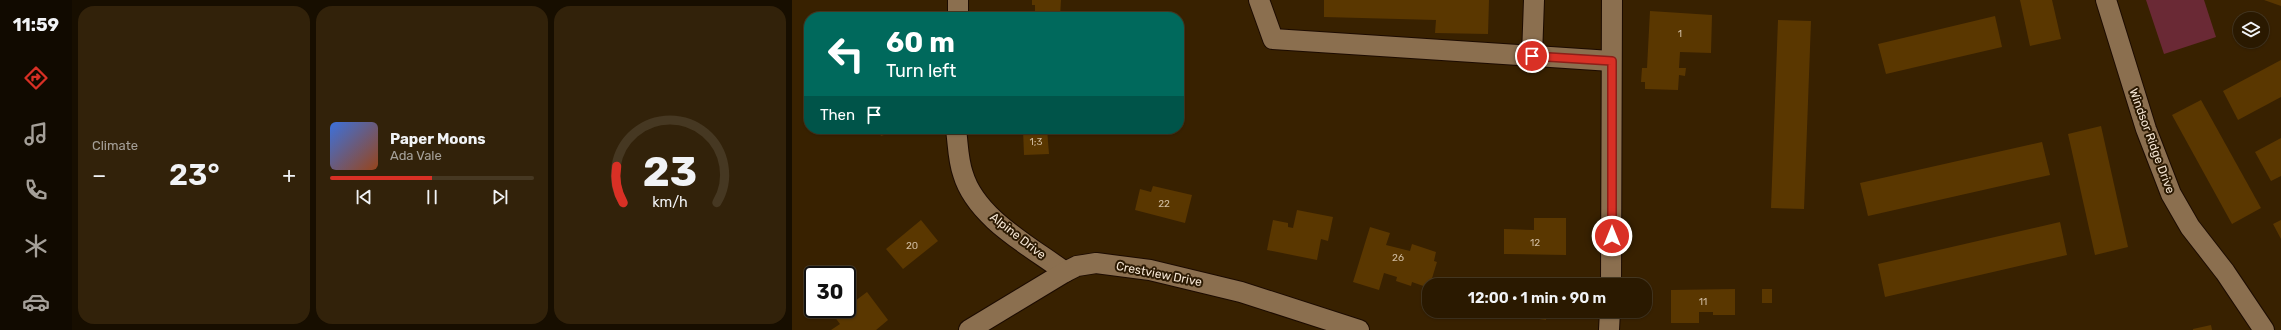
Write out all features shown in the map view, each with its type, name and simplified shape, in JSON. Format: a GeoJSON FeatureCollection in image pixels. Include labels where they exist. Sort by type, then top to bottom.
{"type":"FeatureCollection","features":[{"type":"Feature","properties":{"kind":"street"},"geometry":{"type":"LineString","coordinates":[[958,0],[958,12]]}},
{"type":"Feature","properties":{"kind":"street"},"geometry":{"type":"LineString","coordinates":[[1259,0],[1273,39],[1612,61]]}},
{"type":"Feature","properties":{"kind":"street"},"geometry":{"type":"LineString","coordinates":[[1532,56],[1534,0]]}},
{"type":"Feature","properties":{"kind":"street"},"geometry":{"type":"LineString","coordinates":[[1611,278],[1612,0]]}},
{"type":"Feature","properties":{"kind":"street","name":"Windsor Ridge Drive"},"geometry":{"type":"LineString","coordinates":[[2106,0],[2146,129],[2171,194],[2190,226],[2225,272],[2264,330]]}},
{"type":"Feature","properties":{"kind":"street","name":"Alpine Drive"},"geometry":{"type":"LineString","coordinates":[[957,134],[962,174],[969,190],[980,205],[993,219],[1065,272]]}},
{"type":"Feature","properties":{"kind":"street","name":"Crestview Drive"},"geometry":{"type":"LineString","coordinates":[[969,330],[1065,272],[1077,266],[1096,263],[1150,270],[1241,292],[1359,330]]}},
{"type":"Feature","properties":{"kind":"street"},"geometry":{"type":"LineString","coordinates":[[1609,330],[1610,318]]}},
{"type":"Feature","properties":{"kind":"shaded area"},"geometry":{"type":"Polygon","coordinates":[[[2146,0],[2204,0],[2216,37],[2164,54],[2146,0]]]}},
{"type":"Feature","properties":{"kind":"building"},"geometry":{"type":"Polygon","coordinates":[[[1032,0],[1061,0],[1060,12],[1035,12],[1035,5],[1032,5],[1032,0]]]}},
{"type":"Feature","properties":{"kind":"building"},"geometry":{"type":"Polygon","coordinates":[[[1324,0],[1489,0],[1488,34],[1435,33],[1436,20],[1324,17],[1324,0]]]}},
{"type":"Feature","properties":{"kind":"building"},"geometry":{"type":"Polygon","coordinates":[[[2020,0],[2052,0],[2061,39],[2030,46],[2020,0]]]}},
{"type":"Feature","properties":{"kind":"building"},"geometry":{"type":"Polygon","coordinates":[[[2264,0],[2281,0],[2281,6],[2264,0]]]}},
{"type":"Feature","properties":{"kind":"building"},"geometry":{"type":"Polygon","coordinates":[[[1650,11],[1712,15],[1711,53],[1680,52],[1679,68],[1686,68],[1685,76],[1679,75],[1678,90],[1645,89],[1645,82],[1641,82],[1642,68],[1647,68],[1650,11]]]}},
{"type":"Feature","properties":{"kind":"building"},"geometry":{"type":"Polygon","coordinates":[[[1995,16],[2002,47],[1886,74],[1878,44],[1995,16]]]}},
{"type":"Feature","properties":{"kind":"building"},"geometry":{"type":"Polygon","coordinates":[[[1778,20],[1811,21],[1804,209],[1771,208],[1778,20]]]}},
{"type":"Feature","properties":{"kind":"building"},"geometry":{"type":"Polygon","coordinates":[[[2281,60],[2281,97],[2238,120],[2223,91],[2281,60]]]}},
{"type":"Feature","properties":{"kind":"building"},"geometry":{"type":"Polygon","coordinates":[[[2201,100],[2261,208],[2232,224],[2172,115],[2201,100]]]}},
{"type":"Feature","properties":{"kind":"building"},"geometry":{"type":"Polygon","coordinates":[[[2101,126],[2128,247],[2095,255],[2068,134],[2101,126]]]}},
{"type":"Feature","properties":{"kind":"building"},"geometry":{"type":"Polygon","coordinates":[[[1023,134],[1047,134],[1049,154],[1024,155],[1023,134]]]}},
{"type":"Feature","properties":{"kind":"building"},"geometry":{"type":"Polygon","coordinates":[[[2281,138],[2281,176],[2271,181],[2255,152],[2281,138]]]}},
{"type":"Feature","properties":{"kind":"building"},"geometry":{"type":"Polygon","coordinates":[[[2042,142],[2050,175],[1868,216],[1860,183],[2042,142]]]}},
{"type":"Feature","properties":{"kind":"building"},"geometry":{"type":"Polygon","coordinates":[[[1153,186],[1192,195],[1185,223],[1135,210],[1140,189],[1151,192],[1153,186]]]}},
{"type":"Feature","properties":{"kind":"building"},"geometry":{"type":"Polygon","coordinates":[[[1297,210],[1333,217],[1328,241],[1321,239],[1317,260],[1267,250],[1273,220],[1288,223],[1288,227],[1293,228],[1297,210]]]}},
{"type":"Feature","properties":{"kind":"building"},"geometry":{"type":"Polygon","coordinates":[[[1534,218],[1566,218],[1566,255],[1504,254],[1504,229],[1534,230],[1534,218]]]}},
{"type":"Feature","properties":{"kind":"building"},"geometry":{"type":"Polygon","coordinates":[[[921,220],[938,241],[903,269],[886,249],[921,220]]]}},
{"type":"Feature","properties":{"kind":"building"},"geometry":{"type":"Polygon","coordinates":[[[2281,220],[2281,239],[2273,224],[2281,220]]]}},
{"type":"Feature","properties":{"kind":"building"},"geometry":{"type":"Polygon","coordinates":[[[2060,222],[2067,255],[1885,297],[1878,264],[2060,222]]]}},
{"type":"Feature","properties":{"kind":"building"},"geometry":{"type":"Polygon","coordinates":[[[1370,227],[1390,233],[1386,245],[1410,251],[1412,244],[1436,252],[1434,261],[1437,262],[1432,278],[1422,278],[1422,286],[1412,282],[1411,286],[1396,281],[1397,277],[1384,273],[1379,290],[1353,282],[1370,227]]]}},
{"type":"Feature","properties":{"kind":"building"},"geometry":{"type":"Polygon","coordinates":[[[1735,289],[1735,315],[1713,315],[1713,312],[1699,312],[1699,323],[1671,323],[1671,290],[1735,289]]]}},
{"type":"Feature","properties":{"kind":"building"},"geometry":{"type":"Polygon","coordinates":[[[1762,289],[1772,289],[1772,303],[1762,303],[1762,289]]]}},
{"type":"Feature","properties":{"kind":"building"},"geometry":{"type":"Polygon","coordinates":[[[867,292],[888,320],[876,330],[831,330],[840,324],[836,318],[856,318],[856,300],[867,292]]]}},
{"type":"Feature","properties":{"kind":"building"},"geometry":{"type":"Polygon","coordinates":[[[1532,318],[1546,318],[1546,320],[1532,318]]]}},
{"type":"Feature","properties":{"kind":"building"},"geometry":{"type":"Polygon","coordinates":[[[2211,325],[2212,330],[2193,330],[2193,329],[2211,325]]]}},
{"type":"Feature","properties":{"kind":"route"},"geometry":{"type":"LineString","coordinates":[[1532,56],[1612,61],[1612,236]]}}]}
